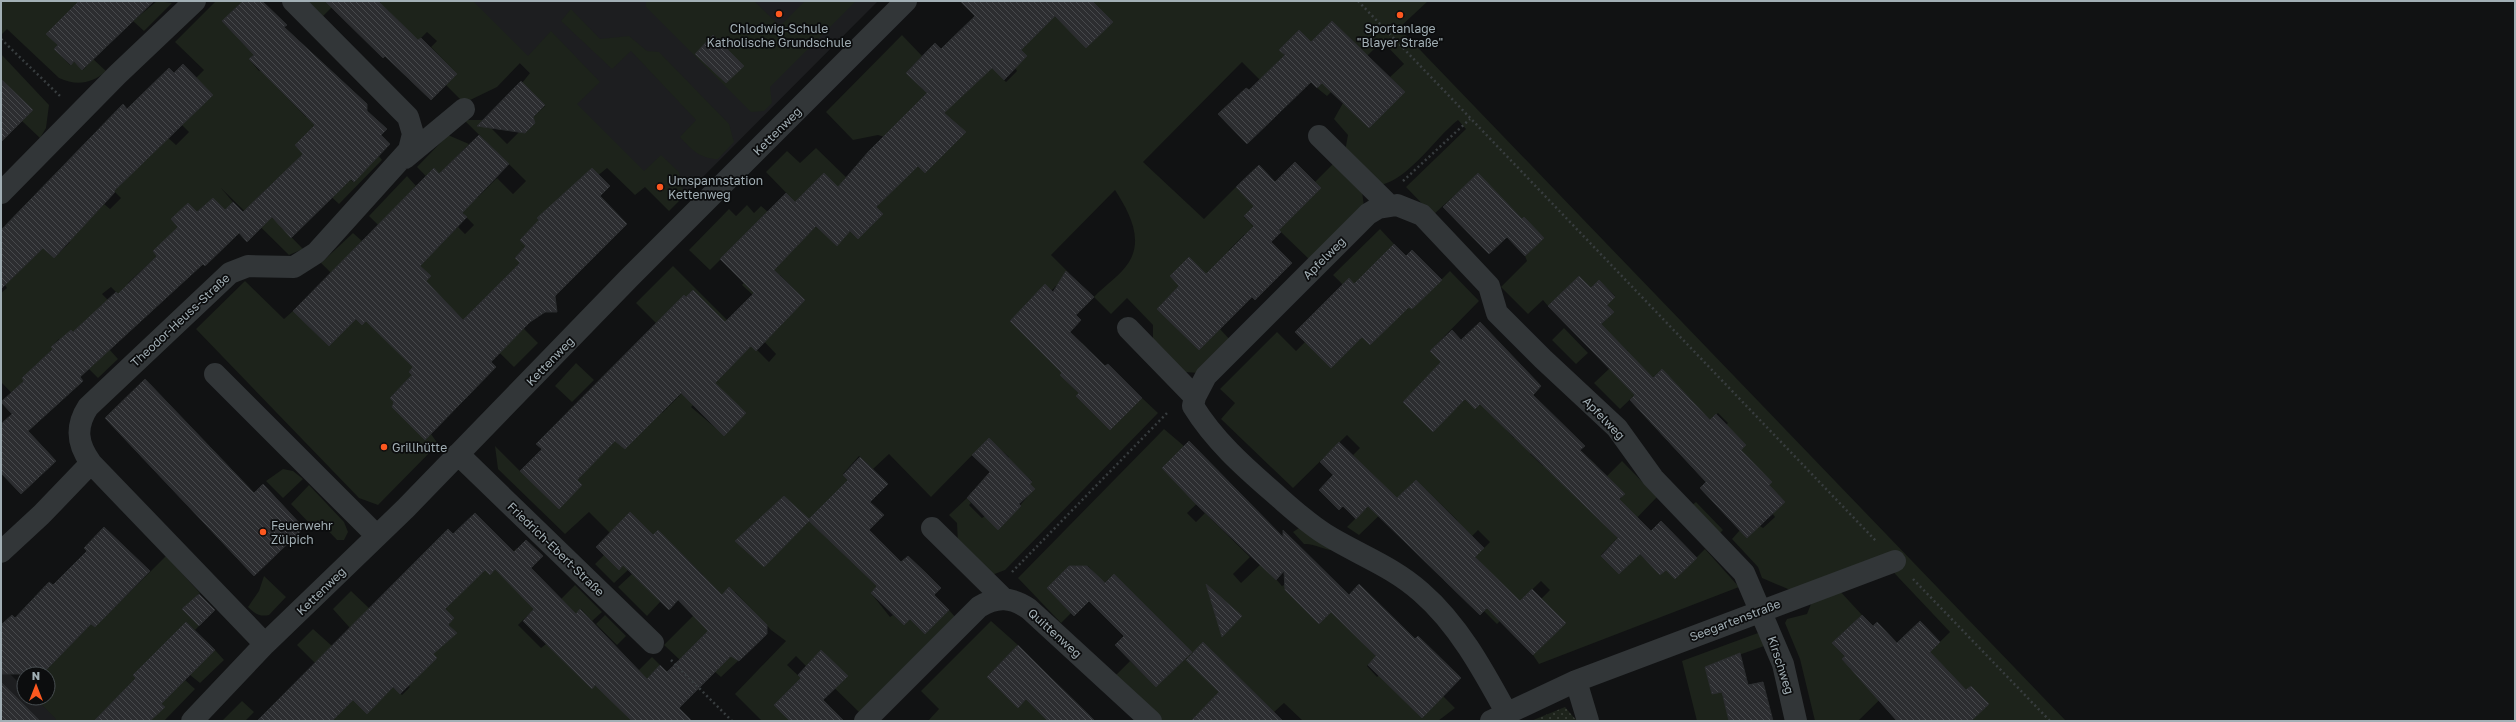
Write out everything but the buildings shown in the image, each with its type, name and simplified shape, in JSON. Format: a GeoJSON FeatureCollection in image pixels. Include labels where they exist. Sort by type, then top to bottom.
{"type":"FeatureCollection","features":[{"type":"Feature","properties":{"kind":"street"},"geometry":{"type":"LineString","coordinates":[[1,193],[195,1]]}},
{"type":"Feature","properties":{"kind":"street","name":"Theodor-Heuss-Straße"},"geometry":{"type":"LineString","coordinates":[[265,644],[91,463],[82,448],[79,435],[80,421],[88,407],[230,273],[248,266],[294,267],[316,253],[400,162],[409,150],[413,139],[413,128],[408,117],[293,1]]}},
{"type":"Feature","properties":{"kind":"street","name":"Kettenweg"},"geometry":{"type":"LineString","coordinates":[[192,721],[265,644],[377,536],[906,1]]}},
{"type":"Feature","properties":{"kind":"street","name":"Theodor-Heuss-Straße"},"geometry":{"type":"LineString","coordinates":[[400,162],[464,109]]}},
{"type":"Feature","properties":{"kind":"street"},"geometry":{"type":"LineString","coordinates":[[1319,136],[1388,205]]}},
{"type":"Feature","properties":{"kind":"street","name":"Apfelweg"},"geometry":{"type":"LineString","coordinates":[[1194,402],[1206,376],[1368,214],[1388,205],[1406,207],[1422,215],[1488,286],[1497,313],[1543,359],[1617,428],[1653,478],[1744,573],[1761,610]]}},
{"type":"Feature","properties":{"kind":"street"},"geometry":{"type":"LineString","coordinates":[[1128,328],[1194,402],[1208,430],[1248,470],[1305,521],[1326,535],[1391,569],[1406,579],[1438,608],[1457,631],[1499,717]]}},
{"type":"Feature","properties":{"kind":"street"},"geometry":{"type":"LineString","coordinates":[[216,374],[377,536]]}},
{"type":"Feature","properties":{"kind":"street","name":"Friedrich-Ebert-Straße"},"geometry":{"type":"LineString","coordinates":[[458,454],[653,643]]}},
{"type":"Feature","properties":{"kind":"street"},"geometry":{"type":"LineString","coordinates":[[1,552],[41,515],[91,463]]}},
{"type":"Feature","properties":{"kind":"street"},"geometry":{"type":"LineString","coordinates":[[865,721],[979,607],[999,594],[932,528]]}},
{"type":"Feature","properties":{"kind":"street","name":"Seegartenstraße"},"geometry":{"type":"LineString","coordinates":[[1499,717],[1576,681],[1761,610],[1895,561]]}},
{"type":"Feature","properties":{"kind":"street","name":"Quittenweg"},"geometry":{"type":"LineString","coordinates":[[999,594],[1022,604],[1029,609],[1151,721]]}},
{"type":"Feature","properties":{"kind":"street","name":"Kirschweg"},"geometry":{"type":"LineString","coordinates":[[1761,610],[1783,664],[1796,721]]}},
{"type":"Feature","properties":{"kind":"street"},"geometry":{"type":"LineString","coordinates":[[1576,681],[1588,721]]}},
{"type":"Feature","properties":{"kind":"path"},"geometry":{"type":"LineString","coordinates":[[1358,1],[2050,721]]}},
{"type":"Feature","properties":{"kind":"path"},"geometry":{"type":"LineString","coordinates":[[1,39],[80,114]]}},
{"type":"Feature","properties":{"kind":"path"},"geometry":{"type":"LineString","coordinates":[[1388,205],[1401,183],[1470,119]]}},
{"type":"Feature","properties":{"kind":"path"},"geometry":{"type":"LineString","coordinates":[[999,594],[1173,406],[1194,402]]}},
{"type":"Feature","properties":{"kind":"path"},"geometry":{"type":"LineString","coordinates":[[653,643],[732,721]]}},
{"type":"Feature","properties":{"kind":"shaded area"},"geometry":{"type":"Polygon","coordinates":[[[1,1],[78,2],[47,34],[58,45],[54,49],[70,65],[74,61],[83,70],[93,59],[106,71],[95,79],[78,83],[65,81],[59,78],[7,29],[1,35],[1,1]]]}},
{"type":"Feature","properties":{"kind":"shaded area"},"geometry":{"type":"Polygon","coordinates":[[[157,1],[172,3],[144,31],[133,21],[157,1]]]}},
{"type":"Feature","properties":{"kind":"shaded area"},"geometry":{"type":"Polygon","coordinates":[[[216,1],[243,1],[222,21],[254,55],[249,59],[259,71],[266,66],[272,82],[306,117],[323,117],[295,145],[308,159],[319,148],[353,182],[379,156],[382,160],[339,204],[323,189],[289,168],[255,200],[303,249],[289,255],[221,188],[233,202],[225,210],[213,198],[197,212],[188,204],[171,219],[179,229],[157,256],[128,283],[141,297],[132,308],[111,287],[102,294],[108,300],[72,333],[109,349],[118,359],[98,378],[59,339],[51,347],[53,349],[22,378],[46,404],[34,416],[1,382],[1,293],[7,288],[5,285],[43,248],[54,258],[70,242],[42,215],[91,218],[104,204],[110,209],[121,198],[114,191],[162,144],[164,134],[176,145],[189,132],[182,125],[213,95],[196,78],[204,70],[175,42],[216,1]]]}},
{"type":"Feature","properties":{"kind":"shaded area"},"geometry":{"type":"Polygon","coordinates":[[[308,1],[326,1],[332,7],[323,16],[308,1]]]}},
{"type":"Feature","properties":{"kind":"shaded area"},"geometry":{"type":"Polygon","coordinates":[[[382,1],[473,1],[528,56],[551,31],[600,82],[577,104],[644,171],[661,155],[679,172],[684,196],[669,211],[645,187],[635,195],[607,168],[520,240],[526,246],[515,258],[520,263],[489,294],[538,343],[514,367],[475,329],[420,361],[409,372],[412,375],[390,398],[431,434],[438,444],[378,505],[359,498],[196,329],[245,281],[284,319],[293,311],[329,346],[356,319],[362,325],[373,314],[321,263],[353,233],[362,241],[343,261],[430,276],[369,216],[407,176],[416,186],[398,205],[440,245],[458,227],[465,234],[474,225],[417,167],[448,135],[469,144],[446,167],[477,198],[497,178],[513,194],[526,181],[464,120],[483,120],[507,144],[519,132],[525,133],[535,123],[533,117],[545,106],[522,83],[530,73],[520,63],[497,87],[464,103],[446,85],[457,74],[431,47],[437,41],[427,32],[401,58],[409,31],[380,3],[382,1]]]}},
{"type":"Feature","properties":{"kind":"shaded area"},"geometry":{"type":"Polygon","coordinates":[[[457,1],[878,1],[684,196],[660,172],[645,187],[457,1]]]}},
{"type":"Feature","properties":{"kind":"shaded area"},"geometry":{"type":"Polygon","coordinates":[[[646,1],[754,1],[780,26],[805,1],[856,1],[770,87],[772,103],[764,111],[751,112],[646,7],[646,1]]]}},
{"type":"Feature","properties":{"kind":"shaded area"},"geometry":{"type":"Polygon","coordinates":[[[1068,1],[1428,1],[1399,28],[2066,721],[1971,721],[1988,704],[1966,690],[1905,675],[1858,721],[1815,721],[1800,659],[1785,623],[1787,619],[1807,614],[1813,599],[1838,589],[1862,615],[1832,643],[1845,656],[1842,659],[1855,673],[1913,668],[1950,632],[1881,559],[1795,592],[1762,578],[1758,567],[1732,539],[1740,530],[1760,526],[1763,528],[1775,517],[1772,513],[1785,502],[1714,437],[1728,423],[1718,413],[1710,420],[1662,369],[1620,409],[1594,383],[1628,351],[1592,333],[1614,312],[1607,305],[1615,296],[1599,280],[1591,288],[1579,276],[1548,306],[1543,300],[1528,314],[1501,287],[1527,261],[1525,256],[1544,238],[1524,218],[1522,219],[1478,174],[1433,215],[1406,187],[1466,129],[1458,120],[1412,166],[1392,181],[1381,185],[1345,151],[1348,135],[1334,119],[1343,103],[1369,128],[1405,92],[1390,77],[1404,64],[1382,41],[1327,96],[1317,88],[1358,47],[1332,21],[1311,42],[1299,30],[1280,50],[1285,55],[1260,80],[1242,62],[1143,162],[1204,219],[1236,187],[1252,204],[1262,195],[1288,221],[1321,188],[1315,182],[1334,163],[1362,191],[1364,207],[1311,261],[1254,206],[1244,217],[1257,229],[1244,235],[1229,250],[1240,308],[1189,257],[1170,276],[1179,286],[1157,309],[1199,350],[1220,329],[1232,342],[1201,373],[1183,372],[1153,345],[1153,325],[1127,298],[1111,314],[1094,297],[1126,267],[1133,253],[1135,243],[1135,234],[1129,215],[1115,190],[1051,255],[1069,273],[1051,291],[1045,285],[1010,321],[1045,356],[1071,355],[1082,343],[1087,348],[1060,375],[1079,393],[1076,396],[1110,430],[1142,398],[1158,413],[1005,570],[992,575],[958,544],[957,523],[949,515],[967,498],[971,503],[969,505],[982,518],[985,516],[1005,523],[1034,489],[1030,484],[1032,481],[1006,460],[1009,457],[988,439],[931,497],[889,454],[873,469],[859,456],[843,474],[848,480],[808,520],[877,586],[871,593],[890,617],[893,615],[904,625],[910,619],[925,634],[949,610],[956,618],[860,713],[816,670],[814,674],[796,656],[787,665],[801,678],[774,705],[790,721],[762,721],[735,694],[786,641],[771,630],[735,592],[702,624],[738,661],[721,677],[714,671],[680,660],[664,645],[705,604],[703,575],[658,530],[653,535],[630,512],[610,533],[589,512],[565,534],[498,469],[495,446],[520,471],[580,487],[582,485],[573,476],[584,427],[568,411],[577,403],[619,444],[651,411],[632,383],[662,413],[685,390],[696,402],[691,407],[724,435],[746,413],[701,372],[719,371],[723,375],[743,354],[684,295],[656,323],[636,303],[673,266],[769,362],[776,354],[758,335],[753,295],[742,285],[796,222],[832,214],[858,239],[883,214],[858,189],[849,198],[824,173],[795,202],[766,172],[787,151],[800,163],[816,148],[853,184],[861,174],[885,198],[895,188],[910,158],[943,155],[878,135],[853,140],[826,112],[902,35],[922,56],[906,73],[931,97],[989,65],[1006,82],[1017,71],[1015,68],[1027,56],[1016,45],[1029,33],[1034,37],[1068,1]],[[780,275],[768,287],[805,300],[780,275]]]}},
{"type":"Feature","properties":{"kind":"shaded area"},"geometry":{"type":"Polygon","coordinates":[[[571,9],[600,39],[629,36],[647,51],[659,52],[729,124],[734,142],[718,159],[706,157],[692,149],[680,137],[696,120],[631,51],[612,69],[561,21],[571,9]]]}},
{"type":"Feature","properties":{"kind":"shaded area"},"geometry":{"type":"Polygon","coordinates":[[[1,54],[49,105],[46,128],[40,138],[22,121],[32,110],[1,92],[1,54]]]}},
{"type":"Feature","properties":{"kind":"shaded area"},"geometry":{"type":"Polygon","coordinates":[[[747,205],[754,213],[761,206],[768,212],[710,270],[689,250],[729,209],[736,216],[747,205]]]}},
{"type":"Feature","properties":{"kind":"shaded area"},"geometry":{"type":"Polygon","coordinates":[[[1380,229],[1394,244],[1367,271],[1383,281],[1412,309],[1450,271],[1479,301],[1430,351],[1441,362],[1434,370],[1475,409],[1482,402],[1514,438],[1519,433],[1535,449],[1530,454],[1543,466],[1561,449],[1564,485],[1590,459],[1596,465],[1582,480],[1576,496],[1599,520],[1625,494],[1607,476],[1622,461],[1657,497],[1601,555],[1619,574],[1640,554],[1660,575],[1666,570],[1675,579],[1705,549],[1739,587],[1539,664],[1533,655],[1565,623],[1541,599],[1550,590],[1541,581],[1497,624],[1484,611],[1506,588],[1475,557],[1490,542],[1478,530],[1469,539],[1456,519],[1416,480],[1359,535],[1347,527],[1381,493],[1353,455],[1360,448],[1347,435],[1293,488],[1221,419],[1235,403],[1220,389],[1277,332],[1296,351],[1305,342],[1331,368],[1350,348],[1357,332],[1387,328],[1333,275],[1380,229]]]}},
{"type":"Feature","properties":{"kind":"shaded area"},"geometry":{"type":"Polygon","coordinates":[[[1564,328],[1588,353],[1576,364],[1552,340],[1564,328]]]}},
{"type":"Feature","properties":{"kind":"shaded area"},"geometry":{"type":"Polygon","coordinates":[[[576,363],[594,380],[572,402],[555,386],[576,363]]]}},
{"type":"Feature","properties":{"kind":"shaded area"},"geometry":{"type":"Polygon","coordinates":[[[1164,429],[1184,446],[1162,468],[1201,500],[1187,513],[1196,522],[1205,513],[1250,557],[1233,574],[1241,583],[1262,563],[1282,586],[1284,585],[1320,623],[1331,612],[1391,642],[1367,666],[1377,677],[1383,671],[1443,696],[1455,708],[1438,721],[1303,721],[1284,703],[1274,712],[1227,666],[1210,683],[1225,698],[1210,701],[1193,721],[1163,721],[1115,676],[1130,661],[1156,687],[1192,652],[1114,574],[1101,586],[1096,581],[1095,574],[1088,566],[1069,566],[1047,588],[1071,613],[1061,623],[1018,578],[1164,429]]]}},
{"type":"Feature","properties":{"kind":"shaded area"},"geometry":{"type":"Polygon","coordinates":[[[283,469],[293,471],[303,479],[283,498],[266,481],[283,469]]]}},
{"type":"Feature","properties":{"kind":"shaded area"},"geometry":{"type":"Polygon","coordinates":[[[309,485],[344,522],[348,532],[344,540],[337,540],[318,520],[312,526],[291,504],[309,485]]]}},
{"type":"Feature","properties":{"kind":"shaded area"},"geometry":{"type":"Polygon","coordinates":[[[1696,502],[1723,530],[1719,534],[1692,505],[1696,502]]]}},
{"type":"Feature","properties":{"kind":"shaded area"},"geometry":{"type":"Polygon","coordinates":[[[1299,528],[1334,550],[1304,544],[1293,532],[1299,528]]]}},
{"type":"Feature","properties":{"kind":"shaded area"},"geometry":{"type":"Polygon","coordinates":[[[517,548],[534,565],[527,571],[549,594],[518,625],[541,648],[546,644],[616,663],[631,678],[652,657],[660,665],[648,678],[652,682],[623,712],[632,721],[332,721],[336,683],[367,714],[383,697],[373,688],[382,676],[402,695],[410,687],[398,676],[393,614],[444,644],[457,633],[448,625],[454,618],[436,600],[415,562],[432,577],[501,563],[517,548]]]}},
{"type":"Feature","properties":{"kind":"shaded area"},"geometry":{"type":"Polygon","coordinates":[[[604,555],[619,569],[623,565],[628,570],[614,583],[595,564],[604,555]]]}},
{"type":"Feature","properties":{"kind":"shaded area"},"geometry":{"type":"Polygon","coordinates":[[[166,556],[200,593],[183,609],[199,626],[195,630],[186,622],[133,675],[136,678],[94,721],[55,721],[56,719],[43,706],[56,706],[56,666],[50,666],[91,624],[95,627],[166,556]]]}},
{"type":"Feature","properties":{"kind":"shaded area"},"geometry":{"type":"Polygon","coordinates":[[[632,574],[661,601],[647,616],[618,587],[632,574]]]}},
{"type":"Feature","properties":{"kind":"shaded area"},"geometry":{"type":"Polygon","coordinates":[[[264,576],[286,597],[269,615],[263,616],[255,613],[248,607],[259,591],[264,576]]]}},
{"type":"Feature","properties":{"kind":"shaded area"},"geometry":{"type":"Polygon","coordinates":[[[575,585],[602,612],[592,621],[581,609],[576,614],[561,599],[575,585]]]}},
{"type":"Feature","properties":{"kind":"shaded area"},"geometry":{"type":"Polygon","coordinates":[[[351,591],[370,609],[350,628],[333,609],[351,591]]]}},
{"type":"Feature","properties":{"kind":"shaded area"},"geometry":{"type":"Polygon","coordinates":[[[605,615],[626,636],[617,645],[596,624],[605,615]]]}},
{"type":"Feature","properties":{"kind":"shaded area"},"geometry":{"type":"Polygon","coordinates":[[[991,621],[1018,645],[987,677],[1018,708],[1026,699],[1058,721],[928,721],[939,709],[921,691],[991,621]]]}},
{"type":"Feature","properties":{"kind":"shaded area"},"geometry":{"type":"Polygon","coordinates":[[[313,629],[332,646],[315,663],[297,645],[313,629]]]}},
{"type":"Feature","properties":{"kind":"shaded area"},"geometry":{"type":"Polygon","coordinates":[[[1758,633],[1767,645],[1705,667],[1712,694],[1722,692],[1729,721],[1697,721],[1682,661],[1758,633]]]}},
{"type":"Feature","properties":{"kind":"shaded area"},"geometry":{"type":"Polygon","coordinates":[[[215,650],[224,660],[200,683],[190,675],[215,650]]]}},
{"type":"Feature","properties":{"kind":"shaded area"},"geometry":{"type":"Polygon","coordinates":[[[1,665],[16,680],[16,706],[43,706],[57,719],[55,721],[1,721],[1,665]]]}},
{"type":"Feature","properties":{"kind":"shaded area"},"geometry":{"type":"Polygon","coordinates":[[[185,680],[195,689],[164,721],[150,721],[164,707],[161,704],[185,680]]]}},
{"type":"Feature","properties":{"kind":"shaded area"},"geometry":{"type":"Polygon","coordinates":[[[242,701],[254,712],[245,721],[222,721],[242,701]]]}},
{"type":"Feature","properties":{"kind":"shaded area"},"geometry":{"type":"Polygon","coordinates":[[[1565,707],[1577,721],[1531,721],[1565,707]]]}},
{"type":"Feature","properties":{"kind":"place","name":"Chlodwig-Schule Katholische Grundschule"},"geometry":{"type":"Point","coordinates":[779,14]}},
{"type":"Feature","properties":{"kind":"place","name":"Sportanlage \"Blayer Straße\""},"geometry":{"type":"Point","coordinates":[1400,15]}},
{"type":"Feature","properties":{"kind":"place","name":"Umspannstation Kettenweg"},"geometry":{"type":"Point","coordinates":[660,187]}},
{"type":"Feature","properties":{"kind":"place","name":"Grillhütte"},"geometry":{"type":"Point","coordinates":[384,447]}},
{"type":"Feature","properties":{"kind":"place","name":"Feuerwehr Zülpich"},"geometry":{"type":"Point","coordinates":[263,532]}}]}
